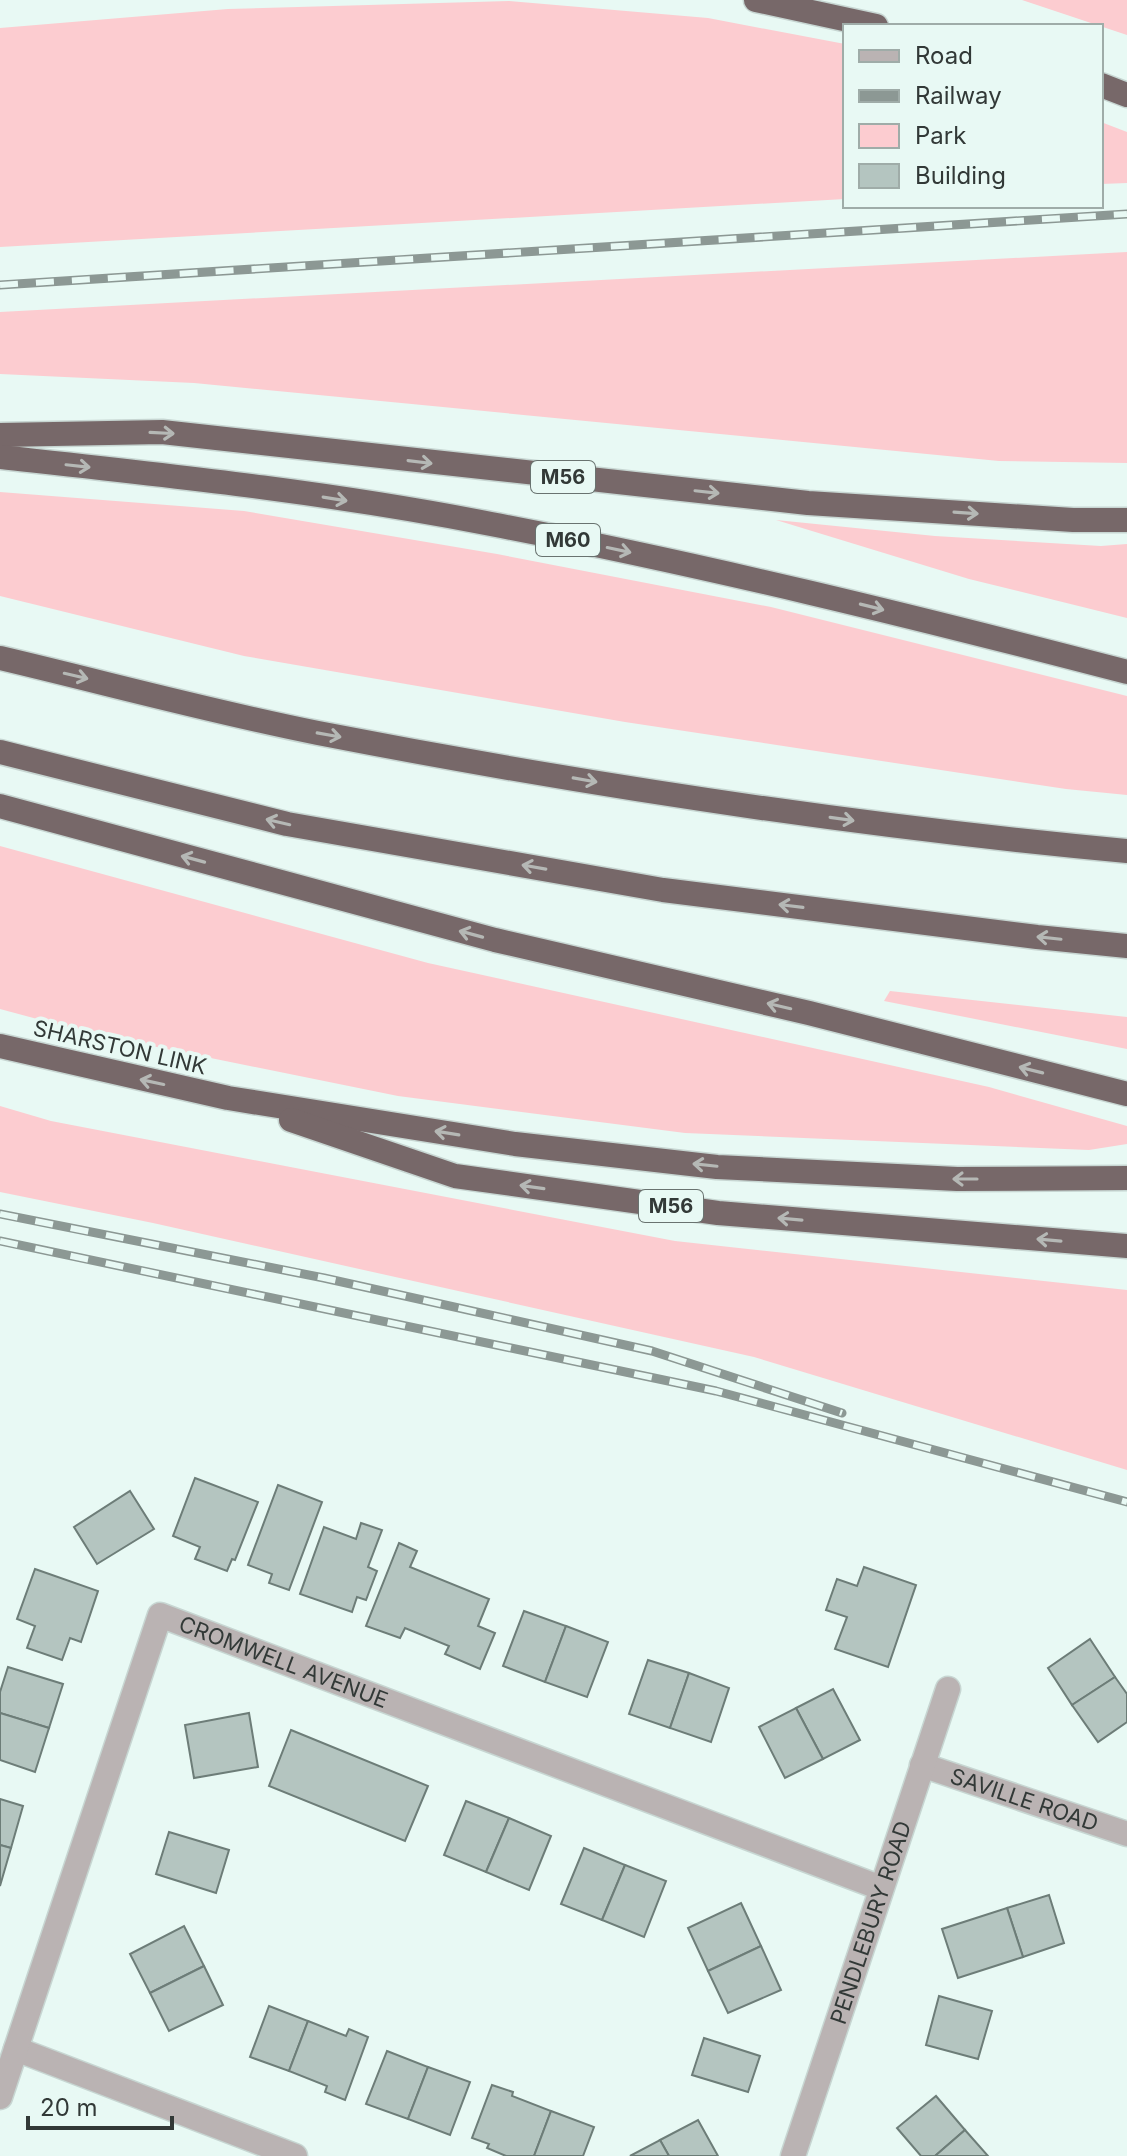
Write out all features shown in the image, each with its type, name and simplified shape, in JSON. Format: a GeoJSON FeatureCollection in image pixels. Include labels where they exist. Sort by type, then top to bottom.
{"type":"FeatureCollection","features":[{"type":"Feature","properties":{"kind":"highway"},"geometry":{"type":"LineString","coordinates":[[756,0],[867,24]]}},
{"type":"Feature","properties":{"kind":"highway","name":"M56"},"geometry":{"type":"LineString","coordinates":[[0,435],[162,432],[808,503],[1073,520],[1127,520]]}},
{"type":"Feature","properties":{"kind":"highway","name":"M60"},"geometry":{"type":"LineString","coordinates":[[0,457],[318,496],[489,523],[821,594],[1127,672]]}},
{"type":"Feature","properties":{"kind":"highway"},"geometry":{"type":"LineString","coordinates":[[0,658],[316,733],[679,796],[877,824],[1127,851]]}},
{"type":"Feature","properties":{"kind":"highway"},"geometry":{"type":"LineString","coordinates":[[0,752],[287,824],[663,890],[1127,946]]}},
{"type":"Feature","properties":{"kind":"highway"},"geometry":{"type":"LineString","coordinates":[[0,806],[495,940],[809,1013],[1117,1091]]}},
{"type":"Feature","properties":{"kind":"highway","name":"SHARSTON LINK"},"geometry":{"type":"LineString","coordinates":[[0,1046],[228,1098]]}},
{"type":"Feature","properties":{"kind":"highway","name":"M56"},"geometry":{"type":"LineString","coordinates":[[228,1098],[515,1144],[717,1167],[957,1179],[1127,1178]]}},
{"type":"Feature","properties":{"kind":"highway","name":"M56"},"geometry":{"type":"LineString","coordinates":[[228,1098],[455,1176],[718,1213],[1127,1246]]}},
{"type":"Feature","properties":{"kind":"street","name":"CROMWELL AVENUE"},"geometry":{"type":"LineString","coordinates":[[0,2097],[160,1615],[881,1888]]}},
{"type":"Feature","properties":{"kind":"street","name":"PENDLEBURY ROAD"},"geometry":{"type":"LineString","coordinates":[[793,2156],[948,1689]]}},
{"type":"Feature","properties":{"kind":"street","name":"SAVILLE ROAD"},"geometry":{"type":"LineString","coordinates":[[922,1765],[1127,1834]]}},
{"type":"Feature","properties":{"kind":"street"},"geometry":{"type":"LineString","coordinates":[[16,2049],[295,2156]]}},
{"type":"Feature","properties":{"kind":"green space"},"geometry":{"type":"Polygon","coordinates":[[[1022,0],[1127,0],[1127,35],[1103,27],[1103,24],[1094,24],[1022,0]]]}},
{"type":"Feature","properties":{"kind":"green space"},"geometry":{"type":"Polygon","coordinates":[[[509,1],[708,18],[843,44],[843,199],[0,247],[0,28],[228,9],[509,1]]]}},
{"type":"Feature","properties":{"kind":"green space"},"geometry":{"type":"Polygon","coordinates":[[[1103,123],[1127,132],[1127,183],[1103,184],[1103,123]]]}},
{"type":"Feature","properties":{"kind":"green space"},"geometry":{"type":"Polygon","coordinates":[[[1127,252],[1127,463],[999,461],[194,383],[0,374],[0,312],[1127,252]]]}},
{"type":"Feature","properties":{"kind":"green space"},"geometry":{"type":"Polygon","coordinates":[[[0,492],[244,511],[497,554],[771,607],[1127,696],[1127,795],[1066,789],[625,722],[244,656],[0,596],[0,492]]]}},
{"type":"Feature","properties":{"kind":"green space"},"geometry":{"type":"Polygon","coordinates":[[[776,520],[935,536],[1101,546],[1127,544],[1127,618],[969,579],[776,520]]]}},
{"type":"Feature","properties":{"kind":"green space"},"geometry":{"type":"Polygon","coordinates":[[[0,846],[428,963],[989,1087],[1127,1126],[1127,1144],[1089,1150],[685,1133],[398,1096],[93,1034],[0,1009],[0,846]]]}},
{"type":"Feature","properties":{"kind":"green space"},"geometry":{"type":"Polygon","coordinates":[[[890,991],[1127,1017],[1127,1049],[884,1001],[890,991]]]}},
{"type":"Feature","properties":{"kind":"green space"},"geometry":{"type":"Polygon","coordinates":[[[0,1106],[51,1121],[675,1241],[1127,1290],[1127,1470],[754,1357],[153,1223],[0,1192],[0,1106]]]}},
{"type":"Feature","properties":{"kind":"building"},"geometry":{"type":"Polygon","coordinates":[[[195,1478],[258,1502],[235,1560],[232,1559],[227,1571],[195,1559],[200,1547],[173,1536],[195,1478]]]}},
{"type":"Feature","properties":{"kind":"building"},"geometry":{"type":"Polygon","coordinates":[[[278,1485],[322,1502],[289,1590],[269,1583],[272,1574],[248,1565],[278,1485]]]}},
{"type":"Feature","properties":{"kind":"building"},"geometry":{"type":"Polygon","coordinates":[[[130,1491],[154,1529],[97,1564],[74,1527],[130,1491]]]}},
{"type":"Feature","properties":{"kind":"building"},"geometry":{"type":"Polygon","coordinates":[[[361,1523],[382,1530],[368,1567],[377,1571],[366,1600],[357,1597],[352,1612],[300,1594],[324,1527],[356,1539],[361,1523]]]}},
{"type":"Feature","properties":{"kind":"building"},"geometry":{"type":"Polygon","coordinates":[[[399,1543],[417,1551],[410,1567],[489,1599],[478,1626],[495,1633],[480,1669],[445,1654],[449,1646],[405,1628],[400,1638],[366,1626],[399,1543]]]}},
{"type":"Feature","properties":{"kind":"building"},"geometry":{"type":"Polygon","coordinates":[[[864,1567],[916,1585],[888,1667],[835,1649],[847,1617],[826,1610],[837,1579],[857,1586],[864,1567]]]}},
{"type":"Feature","properties":{"kind":"building"},"geometry":{"type":"Polygon","coordinates":[[[35,1569],[98,1591],[81,1642],[70,1638],[62,1660],[27,1648],[35,1626],[17,1619],[35,1569]]]}},
{"type":"Feature","properties":{"kind":"building"},"geometry":{"type":"Polygon","coordinates":[[[524,1611],[566,1626],[545,1682],[503,1666],[524,1611]]]}},
{"type":"Feature","properties":{"kind":"building"},"geometry":{"type":"Polygon","coordinates":[[[566,1626],[608,1642],[587,1697],[545,1682],[566,1626]]]}},
{"type":"Feature","properties":{"kind":"building"},"geometry":{"type":"Polygon","coordinates":[[[1090,1639],[1115,1677],[1072,1705],[1048,1668],[1090,1639]]]}},
{"type":"Feature","properties":{"kind":"building"},"geometry":{"type":"Polygon","coordinates":[[[648,1660],[689,1673],[670,1728],[629,1714],[648,1660]]]}},
{"type":"Feature","properties":{"kind":"building"},"geometry":{"type":"Polygon","coordinates":[[[8,1667],[63,1684],[49,1728],[0,1713],[0,1692],[8,1667]]]}},
{"type":"Feature","properties":{"kind":"building"},"geometry":{"type":"Polygon","coordinates":[[[689,1673],[729,1688],[711,1742],[670,1728],[689,1673]]]}},
{"type":"Feature","properties":{"kind":"building"},"geometry":{"type":"Polygon","coordinates":[[[1115,1677],[1127,1694],[1127,1722],[1098,1742],[1072,1705],[1115,1677]]]}},
{"type":"Feature","properties":{"kind":"building"},"geometry":{"type":"Polygon","coordinates":[[[833,1689],[860,1740],[823,1759],[796,1708],[833,1689]]]}},
{"type":"Feature","properties":{"kind":"building"},"geometry":{"type":"Polygon","coordinates":[[[796,1708],[823,1759],[785,1778],[759,1727],[796,1708]]]}},
{"type":"Feature","properties":{"kind":"building"},"geometry":{"type":"Polygon","coordinates":[[[0,1713],[49,1728],[35,1772],[0,1760],[0,1713]]]}},
{"type":"Feature","properties":{"kind":"building"},"geometry":{"type":"Polygon","coordinates":[[[249,1713],[258,1767],[194,1778],[185,1725],[249,1713]]]}},
{"type":"Feature","properties":{"kind":"building"},"geometry":{"type":"Polygon","coordinates":[[[291,1730],[428,1786],[405,1841],[269,1786],[291,1730]]]}},
{"type":"Feature","properties":{"kind":"building"},"geometry":{"type":"Polygon","coordinates":[[[0,1799],[23,1806],[11,1848],[0,1845],[0,1799]]]}},
{"type":"Feature","properties":{"kind":"building"},"geometry":{"type":"Polygon","coordinates":[[[466,1801],[509,1818],[486,1872],[444,1855],[466,1801]]]}},
{"type":"Feature","properties":{"kind":"building"},"geometry":{"type":"Polygon","coordinates":[[[509,1818],[551,1836],[529,1890],[486,1872],[509,1818]]]}},
{"type":"Feature","properties":{"kind":"building"},"geometry":{"type":"Polygon","coordinates":[[[169,1832],[229,1850],[216,1893],[156,1874],[169,1832]]]}},
{"type":"Feature","properties":{"kind":"building"},"geometry":{"type":"Polygon","coordinates":[[[0,1845],[11,1848],[0,1886],[0,1845]]]}},
{"type":"Feature","properties":{"kind":"building"},"geometry":{"type":"Polygon","coordinates":[[[584,1848],[625,1865],[602,1920],[561,1904],[584,1848]]]}},
{"type":"Feature","properties":{"kind":"building"},"geometry":{"type":"Polygon","coordinates":[[[625,1865],[666,1881],[644,1937],[602,1920],[625,1865]]]}},
{"type":"Feature","properties":{"kind":"building"},"geometry":{"type":"Polygon","coordinates":[[[1049,1895],[1064,1943],[1023,1957],[1007,1908],[1049,1895]]]}},
{"type":"Feature","properties":{"kind":"building"},"geometry":{"type":"Polygon","coordinates":[[[741,1903],[761,1946],[708,1971],[688,1928],[741,1903]]]}},
{"type":"Feature","properties":{"kind":"building"},"geometry":{"type":"Polygon","coordinates":[[[1007,1908],[1023,1957],[958,1978],[942,1929],[1007,1908]]]}},
{"type":"Feature","properties":{"kind":"building"},"geometry":{"type":"Polygon","coordinates":[[[184,1926],[204,1966],[150,1993],[130,1954],[184,1926]]]}},
{"type":"Feature","properties":{"kind":"building"},"geometry":{"type":"Polygon","coordinates":[[[761,1946],[781,1990],[728,2013],[708,1971],[761,1946]]]}},
{"type":"Feature","properties":{"kind":"building"},"geometry":{"type":"Polygon","coordinates":[[[204,1966],[223,2005],[169,2031],[150,1993],[204,1966]]]}},
{"type":"Feature","properties":{"kind":"building"},"geometry":{"type":"Polygon","coordinates":[[[939,1996],[992,2011],[978,2059],[926,2045],[939,1996]]]}},
{"type":"Feature","properties":{"kind":"building"},"geometry":{"type":"Polygon","coordinates":[[[269,2006],[308,2021],[289,2071],[250,2057],[269,2006]]]}},
{"type":"Feature","properties":{"kind":"building"},"geometry":{"type":"Polygon","coordinates":[[[308,2021],[346,2036],[349,2029],[368,2037],[345,2100],[325,2092],[327,2086],[289,2071],[308,2021]]]}},
{"type":"Feature","properties":{"kind":"building"},"geometry":{"type":"Polygon","coordinates":[[[704,2038],[760,2056],[748,2092],[692,2075],[704,2038]]]}},
{"type":"Feature","properties":{"kind":"building"},"geometry":{"type":"Polygon","coordinates":[[[387,2051],[428,2067],[408,2119],[366,2104],[387,2051]]]}},
{"type":"Feature","properties":{"kind":"building"},"geometry":{"type":"Polygon","coordinates":[[[428,2067],[470,2082],[450,2135],[408,2119],[428,2067]]]}},
{"type":"Feature","properties":{"kind":"building"},"geometry":{"type":"Polygon","coordinates":[[[492,2085],[551,2111],[534,2156],[506,2156],[487,2148],[489,2144],[472,2138],[492,2085]]]}},
{"type":"Feature","properties":{"kind":"building"},"geometry":{"type":"Polygon","coordinates":[[[936,2096],[965,2130],[935,2156],[921,2156],[897,2128],[936,2096]]]}},
{"type":"Feature","properties":{"kind":"building"},"geometry":{"type":"Polygon","coordinates":[[[551,2111],[594,2127],[583,2156],[534,2156],[551,2111]]]}},
{"type":"Feature","properties":{"kind":"building"},"geometry":{"type":"Polygon","coordinates":[[[698,2120],[718,2156],[669,2156],[660,2140],[698,2120]]]}},
{"type":"Feature","properties":{"kind":"building"},"geometry":{"type":"Polygon","coordinates":[[[965,2130],[988,2156],[935,2156],[965,2130]]]}},
{"type":"Feature","properties":{"kind":"building"},"geometry":{"type":"Polygon","coordinates":[[[660,2140],[669,2156],[630,2156],[660,2140]]]}},
{"type":"Feature","properties":{"kind":"railway"},"geometry":{"type":"LineString","coordinates":[[0,285],[1127,214]]}},
{"type":"Feature","properties":{"kind":"railway"},"geometry":{"type":"LineString","coordinates":[[0,1214],[324,1278],[652,1351],[842,1413]]}},
{"type":"Feature","properties":{"kind":"railway"},"geometry":{"type":"LineString","coordinates":[[0,1241],[716,1391],[1127,1502]]}}]}
